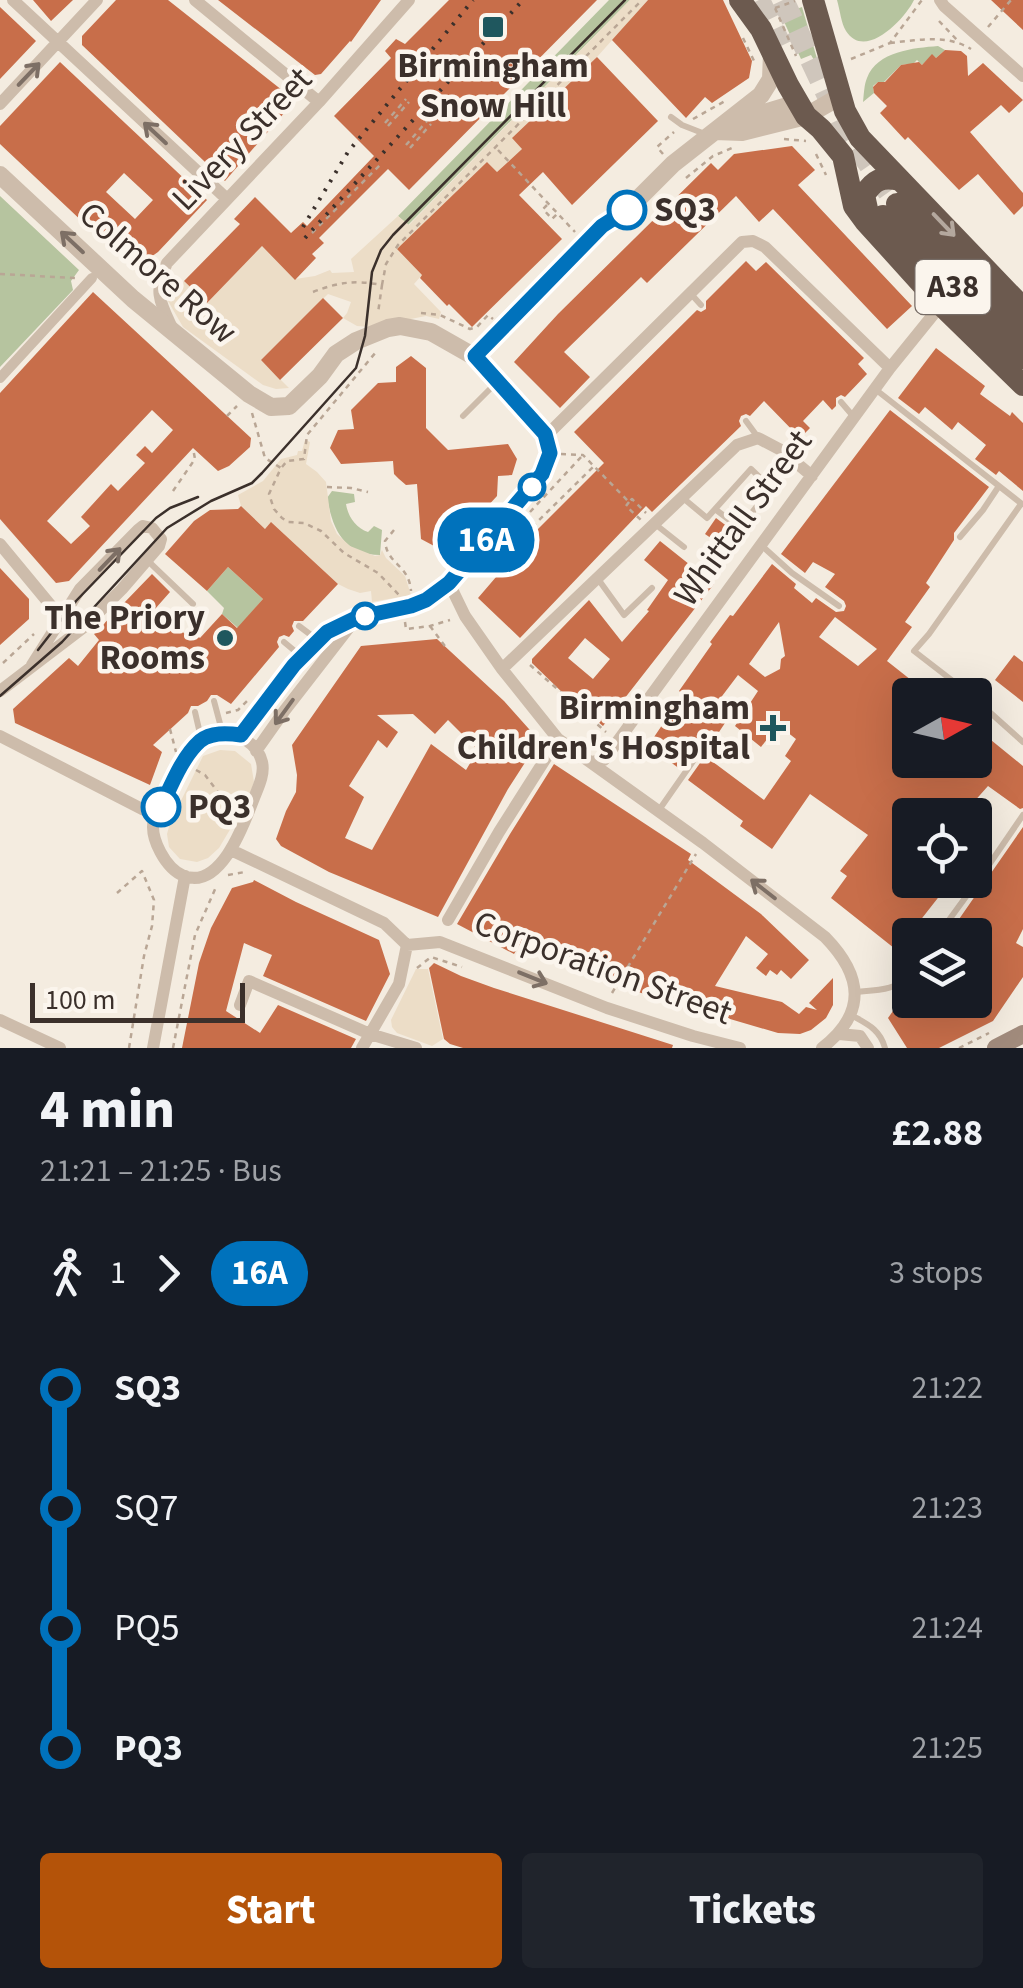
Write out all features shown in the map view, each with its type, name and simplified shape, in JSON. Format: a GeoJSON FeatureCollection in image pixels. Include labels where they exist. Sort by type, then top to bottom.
{"type":"FeatureCollection","features":[{"type":"Feature","properties":{"kind":"highway"},"geometry":{"type":"LineString","coordinates":[[740,0],[761,28],[806,116],[843,156],[854,206],[887,220],[941,305],[1023,384]]}},
{"type":"Feature","properties":{"kind":"highway"},"geometry":{"type":"LineString","coordinates":[[813,0],[852,126],[1023,308]]}},
{"type":"Feature","properties":{"kind":"highway"},"geometry":{"type":"LineString","coordinates":[[887,220],[869,219],[864,195],[872,182],[882,178],[900,180]]}},
{"type":"Feature","properties":{"kind":"highway","name":"A38"},"geometry":{"type":"LineString","coordinates":[[887,220],[1023,334]]}},
{"type":"Feature","properties":{"kind":"highway","name":"A38"},"geometry":{"type":"LineString","coordinates":[[887,220],[1023,358]]}},
{"type":"Feature","properties":{"kind":"main road"},"geometry":{"type":"LineString","coordinates":[[758,0],[761,28]]}},
{"type":"Feature","properties":{"kind":"main road"},"geometry":{"type":"LineString","coordinates":[[994,1040],[1023,1034]]}},
{"type":"Feature","properties":{"kind":"street"},"geometry":{"type":"LineString","coordinates":[[13,0],[227,199]]}},
{"type":"Feature","properties":{"kind":"street"},"geometry":{"type":"LineString","coordinates":[[0,104],[97,0]]}},
{"type":"Feature","properties":{"kind":"street"},"geometry":{"type":"LineString","coordinates":[[195,0],[320,102]]}},
{"type":"Feature","properties":{"kind":"street","name":"Livery Street"},"geometry":{"type":"LineString","coordinates":[[174,332],[160,302],[158,282],[167,262],[320,102],[409,0]]}},
{"type":"Feature","properties":{"kind":"street"},"geometry":{"type":"LineString","coordinates":[[940,0],[1023,76]]}},
{"type":"Feature","properties":{"kind":"street"},"geometry":{"type":"LineString","coordinates":[[241,735],[302,657],[324,640],[327,632],[356,618],[426,600],[449,583],[542,474],[550,453],[545,434],[475,356],[602,226],[627,210],[673,164],[766,90],[771,78],[772,53]]}},
{"type":"Feature","properties":{"kind":"street"},"geometry":{"type":"LineString","coordinates":[[715,131],[742,132],[806,116],[840,96]]}},
{"type":"Feature","properties":{"kind":"street","name":"Colmore Row"},"geometry":{"type":"LineString","coordinates":[[0,174],[133,299],[253,397],[271,407],[288,406],[320,376],[336,354],[366,336],[400,326],[446,339],[475,356]]}},
{"type":"Feature","properties":{"kind":"street"},"geometry":{"type":"LineString","coordinates":[[545,434],[742,242],[753,241],[764,248],[890,368]]}},
{"type":"Feature","properties":{"kind":"street"},"geometry":{"type":"LineString","coordinates":[[0,378],[92,278]]}},
{"type":"Feature","properties":{"kind":"street","name":"Whittall Street"},"geometry":{"type":"LineString","coordinates":[[591,762],[604,760],[890,368],[941,305]]}},
{"type":"Feature","properties":{"kind":"street"},"geometry":{"type":"LineString","coordinates":[[510,661],[597,578],[646,518],[682,497],[737,445],[758,438],[782,450],[812,476]]}},
{"type":"Feature","properties":{"kind":"street"},"geometry":{"type":"LineString","coordinates":[[2,688],[84,627],[122,589],[159,546],[161,539],[152,528],[144,526],[80,590],[59,615],[32,665]]}},
{"type":"Feature","properties":{"kind":"street"},"geometry":{"type":"LineString","coordinates":[[0,544],[59,615]]}},
{"type":"Feature","properties":{"kind":"street"},"geometry":{"type":"LineString","coordinates":[[449,583],[466,616],[510,661],[514,685],[558,740],[703,843],[838,951],[852,978],[852,1014],[839,1034],[822,1048]]}},
{"type":"Feature","properties":{"kind":"street"},"geometry":{"type":"LineString","coordinates":[[256,751],[356,618]]}},
{"type":"Feature","properties":{"kind":"street"},"geometry":{"type":"LineString","coordinates":[[222,732],[241,735],[262,759],[263,771],[246,820],[231,850],[212,872],[202,878],[185,876],[165,862],[158,847],[155,817],[184,762],[202,739],[222,732]]}},
{"type":"Feature","properties":{"kind":"street"},"geometry":{"type":"LineString","coordinates":[[0,736],[155,817]]}},
{"type":"Feature","properties":{"kind":"street"},"geometry":{"type":"LineString","coordinates":[[448,920],[558,740]]}},
{"type":"Feature","properties":{"kind":"street"},"geometry":{"type":"LineString","coordinates":[[231,850],[384,924],[407,946],[399,984],[362,1048]]}},
{"type":"Feature","properties":{"kind":"street"},"geometry":{"type":"LineString","coordinates":[[153,1048],[185,876]]}},
{"type":"Feature","properties":{"kind":"street","name":"Corporation Street"},"geometry":{"type":"LineString","coordinates":[[407,946],[440,942],[694,1042],[740,1048]]}},
{"type":"Feature","properties":{"kind":"street"},"geometry":{"type":"LineString","coordinates":[[240,1005],[249,981],[370,1034],[416,1048]]}},
{"type":"Feature","properties":{"kind":"street"},"geometry":{"type":"LineString","coordinates":[[0,1020],[60,1048]]}},
{"type":"Feature","properties":{"kind":"street"},"geometry":{"type":"LineString","coordinates":[[839,1034],[860,1036],[868,1048]]}},
{"type":"Feature","properties":{"kind":"lane"},"geometry":{"type":"LineString","coordinates":[[671,117],[682,125],[715,131]]}},
{"type":"Feature","properties":{"kind":"lane"},"geometry":{"type":"LineString","coordinates":[[690,293],[701,306]]}},
{"type":"Feature","properties":{"kind":"lane"},"geometry":{"type":"LineString","coordinates":[[463,416],[496,382]]}},
{"type":"Feature","properties":{"kind":"lane"},"geometry":{"type":"LineString","coordinates":[[875,389],[1022,504],[914,651],[949,678]]}},
{"type":"Feature","properties":{"kind":"lane"},"geometry":{"type":"LineString","coordinates":[[840,402],[855,417]]}},
{"type":"Feature","properties":{"kind":"lane"},"geometry":{"type":"LineString","coordinates":[[746,421],[758,438]]}},
{"type":"Feature","properties":{"kind":"lane"},"geometry":{"type":"LineString","coordinates":[[682,497],[707,518],[750,469],[771,488],[740,528],[715,509]]}},
{"type":"Feature","properties":{"kind":"lane"},"geometry":{"type":"LineString","coordinates":[[960,537],[984,510],[998,486]]}},
{"type":"Feature","properties":{"kind":"lane"},"geometry":{"type":"LineString","coordinates":[[646,518],[684,547]]}},
{"type":"Feature","properties":{"kind":"lane"},"geometry":{"type":"LineString","coordinates":[[760,544],[838,606]]}},
{"type":"Feature","properties":{"kind":"lane"},"geometry":{"type":"LineString","coordinates":[[148,560],[193,604]]}},
{"type":"Feature","properties":{"kind":"lane"},"geometry":{"type":"LineString","coordinates":[[597,578],[624,615],[652,588]]}},
{"type":"Feature","properties":{"kind":"lane"},"geometry":{"type":"LineString","coordinates":[[298,626],[324,640]]}},
{"type":"Feature","properties":{"kind":"lane"},"geometry":{"type":"LineString","coordinates":[[284,642],[302,657]]}},
{"type":"Feature","properties":{"kind":"lane"},"geometry":{"type":"LineString","coordinates":[[214,701],[222,732]]}},
{"type":"Feature","properties":{"kind":"lane"},"geometry":{"type":"LineString","coordinates":[[195,712],[202,739]]}},
{"type":"Feature","properties":{"kind":"lane"},"geometry":{"type":"LineString","coordinates":[[992,714],[1023,742]]}},
{"type":"Feature","properties":{"kind":"lane"},"geometry":{"type":"LineString","coordinates":[[658,811],[710,736]]}},
{"type":"Feature","properties":{"kind":"lane"},"geometry":{"type":"LineString","coordinates":[[992,861],[1023,816]]}},
{"type":"Feature","properties":{"kind":"lane"},"geometry":{"type":"LineString","coordinates":[[855,992],[892,987]]}},
{"type":"Feature","properties":{"kind":"lane"},"geometry":{"type":"LineString","coordinates":[[852,1014],[877,1030],[885,1048]]}},
{"type":"Feature","properties":{"kind":"path"},"geometry":{"type":"LineString","coordinates":[[376,324],[386,264],[398,245],[642,0]]}},
{"type":"Feature","properties":{"kind":"path"},"geometry":{"type":"LineString","coordinates":[[797,0],[775,8],[797,58]]}},
{"type":"Feature","properties":{"kind":"path"},"geometry":{"type":"LineString","coordinates":[[890,44],[922,0]]}},
{"type":"Feature","properties":{"kind":"path"},"geometry":{"type":"LineString","coordinates":[[851,59],[890,44],[924,39],[959,42],[974,51],[992,35],[987,30],[1011,0]]}},
{"type":"Feature","properties":{"kind":"path"},"geometry":{"type":"LineString","coordinates":[[673,164],[657,148],[682,125],[731,98]]}},
{"type":"Feature","properties":{"kind":"path"},"geometry":{"type":"LineString","coordinates":[[386,124],[407,101]]}},
{"type":"Feature","properties":{"kind":"path"},"geometry":{"type":"LineString","coordinates":[[408,146],[429,122]]}},
{"type":"Feature","properties":{"kind":"path"},"geometry":{"type":"LineString","coordinates":[[776,140],[809,141],[826,175]]}},
{"type":"Feature","properties":{"kind":"path"},"geometry":{"type":"LineString","coordinates":[[687,179],[713,156],[742,144]]}},
{"type":"Feature","properties":{"kind":"path"},"geometry":{"type":"LineString","coordinates":[[496,149],[586,243]]}},
{"type":"Feature","properties":{"kind":"path"},"geometry":{"type":"LineString","coordinates":[[312,233],[382,163]]}},
{"type":"Feature","properties":{"kind":"path"},"geometry":{"type":"LineString","coordinates":[[0,274],[92,278]]}},
{"type":"Feature","properties":{"kind":"path"},"geometry":{"type":"LineString","coordinates":[[313,292],[344,282],[382,285]]}},
{"type":"Feature","properties":{"kind":"path"},"geometry":{"type":"LineString","coordinates":[[375,354],[307,435],[304,459],[287,462],[269,494],[278,514],[288,522],[321,530],[344,553],[378,573],[401,596]]}},
{"type":"Feature","properties":{"kind":"path"},"geometry":{"type":"LineString","coordinates":[[253,397],[251,411],[265,458],[281,468]]}},
{"type":"Feature","properties":{"kind":"path"},"geometry":{"type":"LineString","coordinates":[[173,491],[194,459],[193,448]]}},
{"type":"Feature","properties":{"kind":"path"},"geometry":{"type":"LineString","coordinates":[[550,453],[583,455],[629,502]]}},
{"type":"Feature","properties":{"kind":"path"},"geometry":{"type":"LineString","coordinates":[[583,455],[521,522],[531,532],[594,466]]}},
{"type":"Feature","properties":{"kind":"path"},"geometry":{"type":"LineString","coordinates":[[327,487],[368,492]]}},
{"type":"Feature","properties":{"kind":"path"},"geometry":{"type":"LineString","coordinates":[[632,499],[646,518],[626,506],[632,499]]}},
{"type":"Feature","properties":{"kind":"path"},"geometry":{"type":"LineString","coordinates":[[394,530],[384,541],[386,552],[407,572],[410,592]]}},
{"type":"Feature","properties":{"kind":"path"},"geometry":{"type":"LineString","coordinates":[[3,663],[59,615]]}},
{"type":"Feature","properties":{"kind":"path"},"geometry":{"type":"LineString","coordinates":[[406,629],[466,616]]}},
{"type":"Feature","properties":{"kind":"path"},"geometry":{"type":"LineString","coordinates":[[430,626],[448,649]]}},
{"type":"Feature","properties":{"kind":"path"},"geometry":{"type":"LineString","coordinates":[[510,661],[617,742]]}},
{"type":"Feature","properties":{"kind":"path"},"geometry":{"type":"LineString","coordinates":[[170,729],[176,752],[184,762],[205,776],[235,814],[246,820]]}},
{"type":"Feature","properties":{"kind":"path"},"geometry":{"type":"LineString","coordinates":[[607,1008],[615,985],[703,843]]}},
{"type":"Feature","properties":{"kind":"path"},"geometry":{"type":"LineString","coordinates":[[117,894],[142,871],[154,900],[129,1048]]}},
{"type":"Feature","properties":{"kind":"path"},"geometry":{"type":"LineString","coordinates":[[172,1048],[194,935],[219,880],[248,871]]}},
{"type":"Feature","properties":{"kind":"path"},"geometry":{"type":"LineString","coordinates":[[959,1048],[994,1040]]}},
{"type":"Feature","properties":{"kind":"green space"},"geometry":{"type":"Polygon","coordinates":[[[609,0],[630,0],[408,225],[398,216],[609,0]]]}},
{"type":"Feature","properties":{"kind":"green space"},"geometry":{"type":"Polygon","coordinates":[[[837,0],[914,0],[894,26],[863,41],[846,31],[837,0]]]}},
{"type":"Feature","properties":{"kind":"green space"},"geometry":{"type":"Polygon","coordinates":[[[802,7],[818,62],[805,68],[814,60],[811,55],[801,59],[781,15],[802,7]]]}},
{"type":"Feature","properties":{"kind":"green space"},"geometry":{"type":"Polygon","coordinates":[[[938,46],[945,50],[936,58],[932,55],[922,65],[917,60],[911,66],[901,65],[884,82],[873,86],[874,93],[863,102],[867,78],[879,62],[897,53],[938,46]]]}},
{"type":"Feature","properties":{"kind":"green space"},"geometry":{"type":"Polygon","coordinates":[[[0,196],[79,270],[71,281],[73,290],[0,367],[0,196]]]}},
{"type":"Feature","properties":{"kind":"green space"},"geometry":{"type":"Polygon","coordinates":[[[332,491],[354,494],[355,502],[346,504],[360,528],[368,532],[374,526],[382,530],[380,555],[357,551],[342,538],[327,498],[332,491]]]}},
{"type":"Feature","properties":{"kind":"green space"},"geometry":{"type":"Polygon","coordinates":[[[228,567],[263,599],[238,628],[222,614],[224,608],[207,591],[228,567]]]}},
{"type":"Feature","properties":{"kind":"shaded area"},"geometry":{"type":"Polygon","coordinates":[[[630,0],[648,0],[597,57],[513,137],[522,149],[497,172],[487,162],[398,249],[422,275],[414,284],[441,312],[439,319],[426,316],[357,326],[343,318],[351,302],[328,294],[261,360],[289,388],[276,389],[263,385],[183,327],[168,301],[184,281],[207,303],[262,246],[295,279],[330,270],[354,272],[351,259],[398,216],[409,225],[630,0]]]}},
{"type":"Feature","properties":{"kind":"shaded area"},"geometry":{"type":"Polygon","coordinates":[[[305,440],[310,442],[306,464],[326,482],[331,521],[337,534],[350,546],[375,556],[382,550],[405,576],[411,595],[372,602],[371,591],[360,593],[338,584],[272,523],[265,529],[241,506],[238,495],[263,481],[281,459],[302,451],[305,440]]]}},
{"type":"Feature","properties":{"kind":"shaded area"},"geometry":{"type":"Polygon","coordinates":[[[220,750],[235,751],[251,764],[254,782],[219,848],[197,862],[180,859],[169,847],[170,823],[203,756],[220,750]]]}},
{"type":"Feature","properties":{"kind":"shaded area"},"geometry":{"type":"Polygon","coordinates":[[[416,969],[428,969],[443,1039],[432,1046],[397,1033],[392,1027],[391,1020],[416,969]]]}},
{"type":"Feature","properties":{"kind":"building"},"geometry":{"type":"Polygon","coordinates":[[[33,0],[73,0],[51,21],[33,0]]]}},
{"type":"Feature","properties":{"kind":"building"},"geometry":{"type":"Polygon","coordinates":[[[116,0],[168,0],[292,98],[285,112],[225,181],[82,45],[82,36],[116,0]]]}},
{"type":"Feature","properties":{"kind":"building"},"geometry":{"type":"Polygon","coordinates":[[[218,0],[381,0],[351,42],[321,74],[315,75],[218,0]]]}},
{"type":"Feature","properties":{"kind":"building"},"geometry":{"type":"Polygon","coordinates":[[[449,0],[597,0],[409,190],[388,169],[319,238],[324,243],[312,254],[316,258],[295,280],[262,246],[207,303],[184,281],[240,224],[234,219],[255,197],[291,233],[303,222],[307,226],[374,156],[334,116],[391,58],[385,51],[396,39],[405,44],[449,0]]]}},
{"type":"Feature","properties":{"kind":"building"},"geometry":{"type":"Polygon","coordinates":[[[648,0],[723,0],[752,61],[749,78],[712,103],[705,97],[686,118],[612,40],[648,0]]]}},
{"type":"Feature","properties":{"kind":"building"},"geometry":{"type":"Polygon","coordinates":[[[991,0],[1023,0],[1023,30],[991,0]]]}},
{"type":"Feature","properties":{"kind":"building"},"geometry":{"type":"Polygon","coordinates":[[[0,7],[36,41],[0,79],[0,7]]]}},
{"type":"Feature","properties":{"kind":"building"},"geometry":{"type":"Polygon","coordinates":[[[945,50],[961,51],[967,56],[968,76],[983,63],[1023,100],[1009,113],[1001,105],[970,132],[1023,193],[1023,206],[1014,215],[978,174],[959,190],[880,113],[887,106],[874,93],[878,82],[885,82],[901,65],[922,65],[932,54],[936,58],[945,50]]]}},
{"type":"Feature","properties":{"kind":"building"},"geometry":{"type":"Polygon","coordinates":[[[597,57],[658,121],[572,205],[543,172],[519,195],[562,239],[472,327],[420,278],[422,275],[397,249],[487,162],[497,172],[522,149],[512,138],[597,57]]]}},
{"type":"Feature","properties":{"kind":"building"},"geometry":{"type":"Polygon","coordinates":[[[60,62],[207,200],[148,259],[139,262],[120,257],[0,144],[0,126],[60,62]],[[124,173],[106,192],[135,219],[153,200],[124,173]]]}},
{"type":"Feature","properties":{"kind":"building"},"geometry":{"type":"Polygon","coordinates":[[[792,146],[815,170],[798,185],[912,306],[887,329],[773,209],[759,222],[736,196],[647,283],[641,277],[564,352],[590,377],[560,408],[514,362],[711,163],[718,170],[734,154],[792,146]]]}},
{"type":"Feature","properties":{"kind":"building"},"geometry":{"type":"Polygon","coordinates":[[[746,261],[756,271],[766,262],[864,358],[858,364],[867,374],[845,397],[836,398],[832,410],[823,400],[803,421],[810,428],[800,438],[764,401],[750,416],[741,416],[741,426],[652,512],[646,506],[520,638],[478,598],[533,534],[604,463],[574,432],[697,310],[706,309],[706,301],[746,261]]]}},
{"type":"Feature","properties":{"kind":"building"},"geometry":{"type":"Polygon","coordinates":[[[93,292],[251,438],[250,447],[218,471],[193,448],[69,581],[56,583],[0,519],[0,393],[93,292]],[[152,410],[47,521],[71,544],[90,526],[81,517],[111,484],[118,491],[145,463],[136,455],[145,446],[152,453],[173,430],[152,410]]]}},
{"type":"Feature","properties":{"kind":"building"},"geometry":{"type":"Polygon","coordinates":[[[323,298],[343,318],[280,380],[261,360],[323,298]]]}},
{"type":"Feature","properties":{"kind":"building"},"geometry":{"type":"Polygon","coordinates":[[[936,348],[985,386],[980,394],[1023,423],[1023,491],[999,471],[996,475],[975,459],[986,445],[958,422],[952,430],[925,407],[919,414],[898,398],[936,348]]]}},
{"type":"Feature","properties":{"kind":"building"},"geometry":{"type":"Polygon","coordinates":[[[411,356],[426,368],[426,428],[448,450],[508,444],[517,459],[512,475],[498,476],[497,496],[474,521],[448,523],[450,537],[436,547],[421,539],[417,484],[406,485],[399,479],[394,474],[393,461],[341,464],[330,448],[338,430],[354,429],[351,410],[378,383],[396,382],[396,367],[411,356]]]}},
{"type":"Feature","properties":{"kind":"building"},"geometry":{"type":"Polygon","coordinates":[[[890,410],[989,487],[954,533],[954,540],[926,583],[930,587],[905,622],[912,627],[887,661],[908,678],[892,678],[892,778],[992,778],[992,741],[1023,766],[1023,808],[988,786],[977,798],[892,798],[892,898],[938,898],[922,918],[892,918],[892,946],[831,898],[847,876],[840,871],[868,835],[810,794],[772,849],[740,826],[743,821],[688,780],[705,756],[764,800],[791,761],[785,756],[796,739],[778,725],[761,747],[735,726],[758,691],[738,675],[710,712],[725,723],[717,735],[712,730],[705,732],[680,769],[648,746],[683,694],[679,691],[710,642],[772,564],[812,603],[816,598],[836,612],[844,611],[844,601],[825,587],[835,574],[813,562],[805,573],[781,554],[890,410]],[[835,617],[819,637],[858,666],[877,649],[835,617]],[[779,622],[749,664],[765,677],[780,669],[785,656],[779,622]]]}},
{"type":"Feature","properties":{"kind":"building"},"geometry":{"type":"Polygon","coordinates":[[[241,506],[265,529],[271,522],[338,584],[303,621],[294,621],[289,637],[279,637],[279,647],[231,704],[211,695],[198,706],[191,706],[153,745],[162,752],[150,785],[15,723],[13,709],[69,658],[78,666],[99,640],[94,634],[152,574],[170,592],[155,609],[173,630],[177,625],[188,638],[193,632],[200,638],[222,614],[237,628],[263,599],[228,567],[207,591],[165,554],[194,521],[210,510],[241,506]]]}},
{"type":"Feature","properties":{"kind":"building"},"geometry":{"type":"Polygon","coordinates":[[[716,518],[732,530],[721,545],[705,534],[716,518]]]}},
{"type":"Feature","properties":{"kind":"building"},"geometry":{"type":"Polygon","coordinates":[[[660,541],[714,584],[603,726],[582,709],[586,702],[571,693],[568,698],[532,659],[589,600],[622,642],[649,611],[668,580],[644,560],[660,541]],[[585,638],[568,658],[593,679],[610,659],[585,638]]]}},
{"type":"Feature","properties":{"kind":"building"},"geometry":{"type":"Polygon","coordinates":[[[0,568],[29,599],[29,619],[0,645],[0,568]]]}},
{"type":"Feature","properties":{"kind":"building"},"geometry":{"type":"Polygon","coordinates":[[[437,639],[504,701],[537,738],[438,917],[329,872],[281,846],[276,839],[296,792],[292,745],[361,646],[437,639]],[[413,714],[377,715],[398,732],[387,748],[378,740],[349,786],[364,797],[345,838],[372,850],[431,744],[466,770],[478,750],[448,720],[435,734],[413,714]]]}},
{"type":"Feature","properties":{"kind":"building"},"geometry":{"type":"Polygon","coordinates":[[[1014,655],[1023,662],[1023,702],[995,680],[1014,655]]]}},
{"type":"Feature","properties":{"kind":"building"},"geometry":{"type":"Polygon","coordinates":[[[554,764],[691,854],[688,860],[761,914],[809,960],[791,979],[781,970],[777,975],[770,970],[766,976],[756,968],[768,954],[746,936],[715,986],[782,1002],[799,1014],[806,1007],[817,1010],[809,1003],[833,978],[833,1005],[826,1018],[800,1034],[778,1033],[631,990],[621,965],[609,985],[527,933],[514,954],[457,924],[554,764]]]}},
{"type":"Feature","properties":{"kind":"building"},"geometry":{"type":"Polygon","coordinates":[[[1023,827],[1023,929],[1016,943],[1023,947],[1023,977],[993,1021],[939,1048],[907,1048],[888,1018],[892,1012],[892,1018],[992,1018],[992,918],[960,918],[974,898],[992,898],[992,872],[1023,827]]]}},
{"type":"Feature","properties":{"kind":"building"},"geometry":{"type":"Polygon","coordinates":[[[254,880],[379,940],[390,974],[366,1021],[263,976],[272,955],[244,943],[226,1011],[260,1033],[278,1005],[356,1039],[351,1048],[182,1048],[199,963],[211,928],[232,888],[254,880]]]}},
{"type":"Feature","properties":{"kind":"building"},"geometry":{"type":"Polygon","coordinates":[[[434,963],[494,988],[673,1045],[672,1048],[463,1048],[450,1044],[444,1039],[429,968],[434,963]]]}},
{"type":"Feature","properties":{"kind":"tunnel"},"geometry":{"type":"LineString","coordinates":[[759,0],[781,46]]}},
{"type":"Feature","properties":{"kind":"tunnel"},"geometry":{"type":"LineString","coordinates":[[783,0],[841,124],[897,204]]}},
{"type":"Feature","properties":{"kind":"tram line"},"geometry":{"type":"LineString","coordinates":[[0,696],[62,642],[167,528],[211,501],[252,483],[262,473],[356,368],[365,336],[372,272],[381,250],[625,0]]}},
{"type":"Feature","properties":{"kind":"tram line"},"geometry":{"type":"LineString","coordinates":[[38,650],[76,601],[156,518],[198,497]]}},
{"type":"Feature","properties":{"kind":"railway"},"geometry":{"type":"LineString","coordinates":[[303,227],[348,152],[473,0]]}},
{"type":"Feature","properties":{"kind":"railway"},"geometry":{"type":"LineString","coordinates":[[305,238],[523,0]]}},
{"type":"Feature","properties":{"kind":"bus line","name":"16A"},"geometry":{"type":"LineString","coordinates":[[161,807],[184,762],[202,739],[222,732],[241,735],[294,665],[327,632],[356,618],[426,600],[449,583],[542,474],[550,453],[545,434],[475,356],[602,226],[627,210]]}},
{"type":"Feature","properties":{"kind":"place","name":"Birmingham Snow Hill"},"geometry":{"type":"Point","coordinates":[493,27]}},
{"type":"Feature","properties":{"kind":"place","name":"SQ3"},"geometry":{"type":"Point","coordinates":[627,210]}},
{"type":"Feature","properties":{"kind":"place","name":"The Priory Rooms"},"geometry":{"type":"Point","coordinates":[225,638]}},
{"type":"Feature","properties":{"kind":"place","name":"Birmingham Children's Hospital"},"geometry":{"type":"Point","coordinates":[773,728]}},
{"type":"Feature","properties":{"kind":"place","name":"PQ3"},"geometry":{"type":"Point","coordinates":[161,807]}}]}
